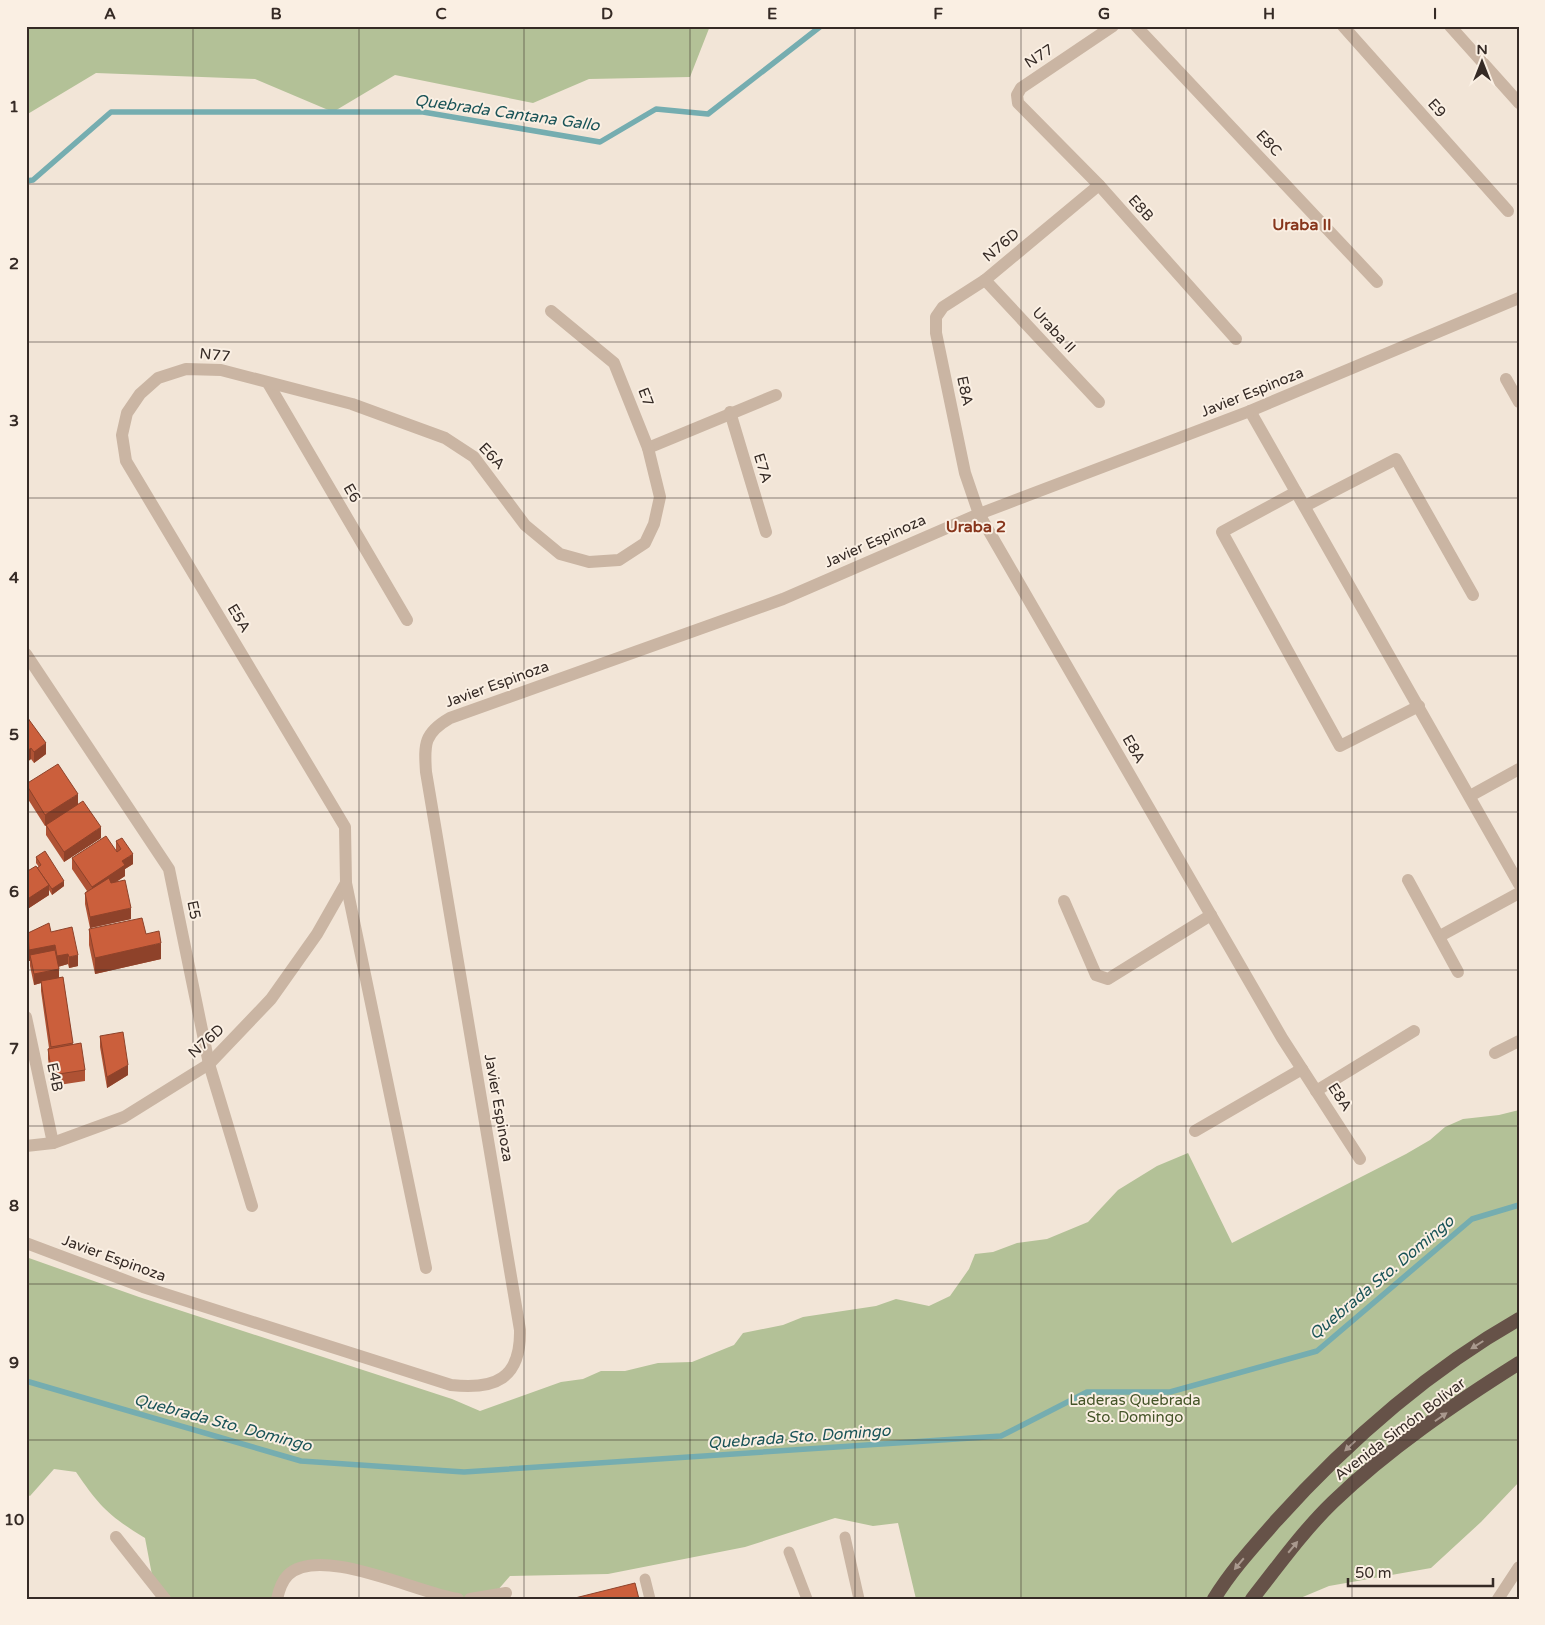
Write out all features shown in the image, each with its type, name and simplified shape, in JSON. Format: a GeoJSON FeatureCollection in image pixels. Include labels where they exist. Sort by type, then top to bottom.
{"type":"FeatureCollection","features":[{"type":"Feature","properties":{"kind":"highway","name":"Avenida Simón Bolívar"},"geometry":{"type":"LineString","coordinates":[[1214,1599],[1226,1580],[1311,1482],[1384,1414],[1450,1363],[1519,1319]]}},
{"type":"Feature","properties":{"kind":"highway","name":"Avenida Simón Bolívar"},"geometry":{"type":"LineString","coordinates":[[1252,1599],[1293,1547],[1332,1503],[1353,1484],[1415,1435],[1519,1363]]}},
{"type":"Feature","properties":{"kind":"street","name":"N77"},"geometry":{"type":"LineString","coordinates":[[1018,102],[1017,95],[1020,88],[1113,26]]}},
{"type":"Feature","properties":{"kind":"street","name":"E8C"},"geometry":{"type":"LineString","coordinates":[[1136,26],[1377,282]]}},
{"type":"Feature","properties":{"kind":"street","name":"E9"},"geometry":{"type":"LineString","coordinates":[[1343,26],[1508,211]]}},
{"type":"Feature","properties":{"kind":"street"},"geometry":{"type":"LineString","coordinates":[[1450,26],[1519,102]]}},
{"type":"Feature","properties":{"kind":"street","name":"E8B"},"geometry":{"type":"LineString","coordinates":[[1018,102],[1098,186],[1236,339]]}},
{"type":"Feature","properties":{"kind":"street","name":"N76D"},"geometry":{"type":"LineString","coordinates":[[936,333],[936,317],[943,307],[985,280],[1098,186]]}},
{"type":"Feature","properties":{"kind":"street","name":"Uraba II"},"geometry":{"type":"LineString","coordinates":[[985,280],[1099,402]]}},
{"type":"Feature","properties":{"kind":"street","name":"Javier Espinoza"},"geometry":{"type":"LineString","coordinates":[[26,1244],[143,1287],[451,1385],[474,1388],[489,1385],[506,1376],[516,1362],[520,1347],[520,1330],[426,772],[425,752],[430,733],[438,725],[450,718],[783,599],[979,514],[1250,411],[1519,298]]}},
{"type":"Feature","properties":{"kind":"street","name":"E7"},"geometry":{"type":"LineString","coordinates":[[550,311],[614,362],[648,448],[660,497],[654,524]]}},
{"type":"Feature","properties":{"kind":"street","name":"E8A"},"geometry":{"type":"LineString","coordinates":[[936,333],[965,473],[979,514],[1211,915],[1302,1069],[1360,1159]]}},
{"type":"Feature","properties":{"kind":"street","name":"N77"},"geometry":{"type":"LineString","coordinates":[[158,378],[186,369],[221,370],[268,383]]}},
{"type":"Feature","properties":{"kind":"street","name":"E5A"},"geometry":{"type":"LineString","coordinates":[[158,378],[140,394],[127,413],[122,435],[126,460],[345,827],[346,883],[426,1268]]}},
{"type":"Feature","properties":{"kind":"street"},"geometry":{"type":"LineString","coordinates":[[1506,378],[1519,402]]}},
{"type":"Feature","properties":{"kind":"street","name":"E6A"},"geometry":{"type":"LineString","coordinates":[[268,383],[352,404],[445,438],[474,457],[500,488],[525,525],[560,554],[589,562],[618,560],[645,544],[654,524]]}},
{"type":"Feature","properties":{"kind":"street","name":"E6"},"geometry":{"type":"LineString","coordinates":[[268,383],[407,620]]}},
{"type":"Feature","properties":{"kind":"street"},"geometry":{"type":"LineString","coordinates":[[648,448],[730,412],[776,395]]}},
{"type":"Feature","properties":{"kind":"street"},"geometry":{"type":"LineString","coordinates":[[1250,411],[1519,884]]}},
{"type":"Feature","properties":{"kind":"street","name":"E7A"},"geometry":{"type":"LineString","coordinates":[[730,412],[766,532]]}},
{"type":"Feature","properties":{"kind":"street"},"geometry":{"type":"LineString","coordinates":[[1304,506],[1396,459],[1473,595]]}},
{"type":"Feature","properties":{"kind":"street"},"geometry":{"type":"LineString","coordinates":[[1296,492],[1222,532],[1340,746],[1419,706]]}},
{"type":"Feature","properties":{"kind":"street","name":"E5"},"geometry":{"type":"LineString","coordinates":[[26,654],[169,869],[209,1064],[252,1206]]}},
{"type":"Feature","properties":{"kind":"street"},"geometry":{"type":"LineString","coordinates":[[1470,796],[1519,769]]}},
{"type":"Feature","properties":{"kind":"street"},"geometry":{"type":"LineString","coordinates":[[1408,880],[1458,972]]}},
{"type":"Feature","properties":{"kind":"street","name":"N76D"},"geometry":{"type":"LineString","coordinates":[[26,1146],[52,1142],[124,1117],[209,1064],[271,999],[317,934],[346,883]]}},
{"type":"Feature","properties":{"kind":"street"},"geometry":{"type":"LineString","coordinates":[[1440,936],[1519,893]]}},
{"type":"Feature","properties":{"kind":"street"},"geometry":{"type":"LineString","coordinates":[[1064,901],[1096,975],[1108,979],[1211,915]]}},
{"type":"Feature","properties":{"kind":"street","name":"E4B"},"geometry":{"type":"LineString","coordinates":[[26,1017],[52,1142]]}},
{"type":"Feature","properties":{"kind":"street"},"geometry":{"type":"LineString","coordinates":[[1316,1091],[1414,1031]]}},
{"type":"Feature","properties":{"kind":"street"},"geometry":{"type":"LineString","coordinates":[[1495,1052],[1519,1041]]}},
{"type":"Feature","properties":{"kind":"street"},"geometry":{"type":"LineString","coordinates":[[1195,1131],[1302,1069]]}},
{"type":"Feature","properties":{"kind":"street"},"geometry":{"type":"LineString","coordinates":[[116,1537],[165,1599]]}},
{"type":"Feature","properties":{"kind":"street"},"geometry":{"type":"LineString","coordinates":[[277,1599],[281,1586],[289,1574],[301,1568],[318,1566],[362,1571],[438,1595],[458,1599]]}},
{"type":"Feature","properties":{"kind":"street"},"geometry":{"type":"LineString","coordinates":[[1498,1599],[1519,1567]]}},
{"type":"Feature","properties":{"kind":"street"},"geometry":{"type":"LineString","coordinates":[[470,1599],[506,1593]]}},
{"type":"Feature","properties":{"kind":"lane"},"geometry":{"type":"LineString","coordinates":[[845,1537],[859,1599]]}},
{"type":"Feature","properties":{"kind":"lane"},"geometry":{"type":"LineString","coordinates":[[789,1552],[807,1599]]}},
{"type":"Feature","properties":{"kind":"lane"},"geometry":{"type":"LineString","coordinates":[[645,1579],[650,1599]]}},
{"type":"Feature","properties":{"kind":"green space"},"geometry":{"type":"Polygon","coordinates":[[[26,26],[710,26],[690,77],[589,79],[533,103],[395,75],[333,112],[255,79],[96,73],[26,115],[26,26]]]}},
{"type":"Feature","properties":{"kind":"green space","name":"Laderas Quebrada Sto. Domingo"},"geometry":{"type":"Polygon","coordinates":[[[1519,1110],[1519,1482],[1481,1522],[1431,1568],[1329,1586],[1298,1599],[916,1599],[898,1523],[873,1526],[835,1518],[745,1547],[608,1574],[510,1576],[490,1599],[455,1599],[397,1578],[300,1566],[272,1599],[172,1599],[152,1575],[145,1538],[106,1510],[76,1472],[54,1469],[30,1496],[26,1494],[26,1257],[139,1297],[452,1399],[480,1411],[561,1382],[583,1379],[601,1371],[625,1371],[658,1363],[692,1362],[734,1345],[743,1333],[783,1325],[803,1317],[876,1306],[896,1299],[929,1306],[950,1296],[969,1269],[975,1254],[993,1252],[1017,1243],[1047,1239],[1088,1222],[1118,1190],[1157,1166],[1188,1153],[1232,1243],[1406,1154],[1430,1140],[1445,1127],[1463,1119],[1499,1115],[1519,1110]]]}},
{"type":"Feature","properties":{"kind":"building"},"geometry":{"type":"Polygon","coordinates":[[[26,717],[46,743],[34,752],[31,748],[26,750],[26,717]]]}},
{"type":"Feature","properties":{"kind":"building"},"geometry":{"type":"Polygon","coordinates":[[[58,764],[78,794],[45,815],[26,784],[58,764]]]}},
{"type":"Feature","properties":{"kind":"building"},"geometry":{"type":"Polygon","coordinates":[[[83,801],[101,827],[64,852],[46,825],[83,801]]]}},
{"type":"Feature","properties":{"kind":"building"},"geometry":{"type":"Polygon","coordinates":[[[106,836],[117,852],[121,849],[116,841],[122,838],[133,854],[122,861],[125,865],[92,887],[72,858],[106,836]]]}},
{"type":"Feature","properties":{"kind":"building"},"geometry":{"type":"Polygon","coordinates":[[[45,851],[64,881],[52,889],[37,868],[41,865],[36,857],[45,851]]]}},
{"type":"Feature","properties":{"kind":"building"},"geometry":{"type":"Polygon","coordinates":[[[36,866],[49,885],[26,900],[26,872],[36,866]]]}},
{"type":"Feature","properties":{"kind":"building"},"geometry":{"type":"Polygon","coordinates":[[[109,878],[111,883],[125,880],[131,908],[90,917],[85,893],[109,878]]]}},
{"type":"Feature","properties":{"kind":"building"},"geometry":{"type":"Polygon","coordinates":[[[142,918],[146,934],[159,931],[161,943],[95,958],[89,929],[142,918]]]}},
{"type":"Feature","properties":{"kind":"building"},"geometry":{"type":"Polygon","coordinates":[[[49,923],[51,932],[72,927],[78,955],[69,957],[68,954],[57,956],[55,945],[29,950],[28,933],[49,923]]]}},
{"type":"Feature","properties":{"kind":"building"},"geometry":{"type":"Polygon","coordinates":[[[55,950],[59,969],[34,974],[30,955],[55,950]]]}},
{"type":"Feature","properties":{"kind":"building"},"geometry":{"type":"Polygon","coordinates":[[[63,977],[73,1043],[51,1047],[41,981],[63,977]]]}},
{"type":"Feature","properties":{"kind":"building"},"geometry":{"type":"Polygon","coordinates":[[[123,1032],[128,1065],[107,1077],[100,1036],[123,1032]]]}},
{"type":"Feature","properties":{"kind":"building"},"geometry":{"type":"Polygon","coordinates":[[[81,1043],[85,1070],[52,1075],[48,1049],[81,1043]]]}},
{"type":"Feature","properties":{"kind":"building"},"geometry":{"type":"Polygon","coordinates":[[[635,1583],[639,1599],[571,1599],[635,1583]]]}},
{"type":"Feature","properties":{"kind":"waterway","name":"Quebrada Cantana Gallo"},"geometry":{"type":"LineString","coordinates":[[26,181],[33,180],[111,112],[423,112],[600,142],[656,109],[708,114],[821,26]]}},
{"type":"Feature","properties":{"kind":"waterway","name":"Quebrada Sto. Domingo"},"geometry":{"type":"LineString","coordinates":[[26,1381],[301,1461],[464,1472],[1001,1436],[1087,1392],[1170,1392],[1317,1351],[1472,1219],[1519,1205]]}},
{"type":"Feature","properties":{"kind":"district","name":"Uraba II"},"geometry":{"type":"Point","coordinates":[1302,224]}},
{"type":"Feature","properties":{"kind":"district","name":"Uraba 2"},"geometry":{"type":"Point","coordinates":[976,526]}}]}
